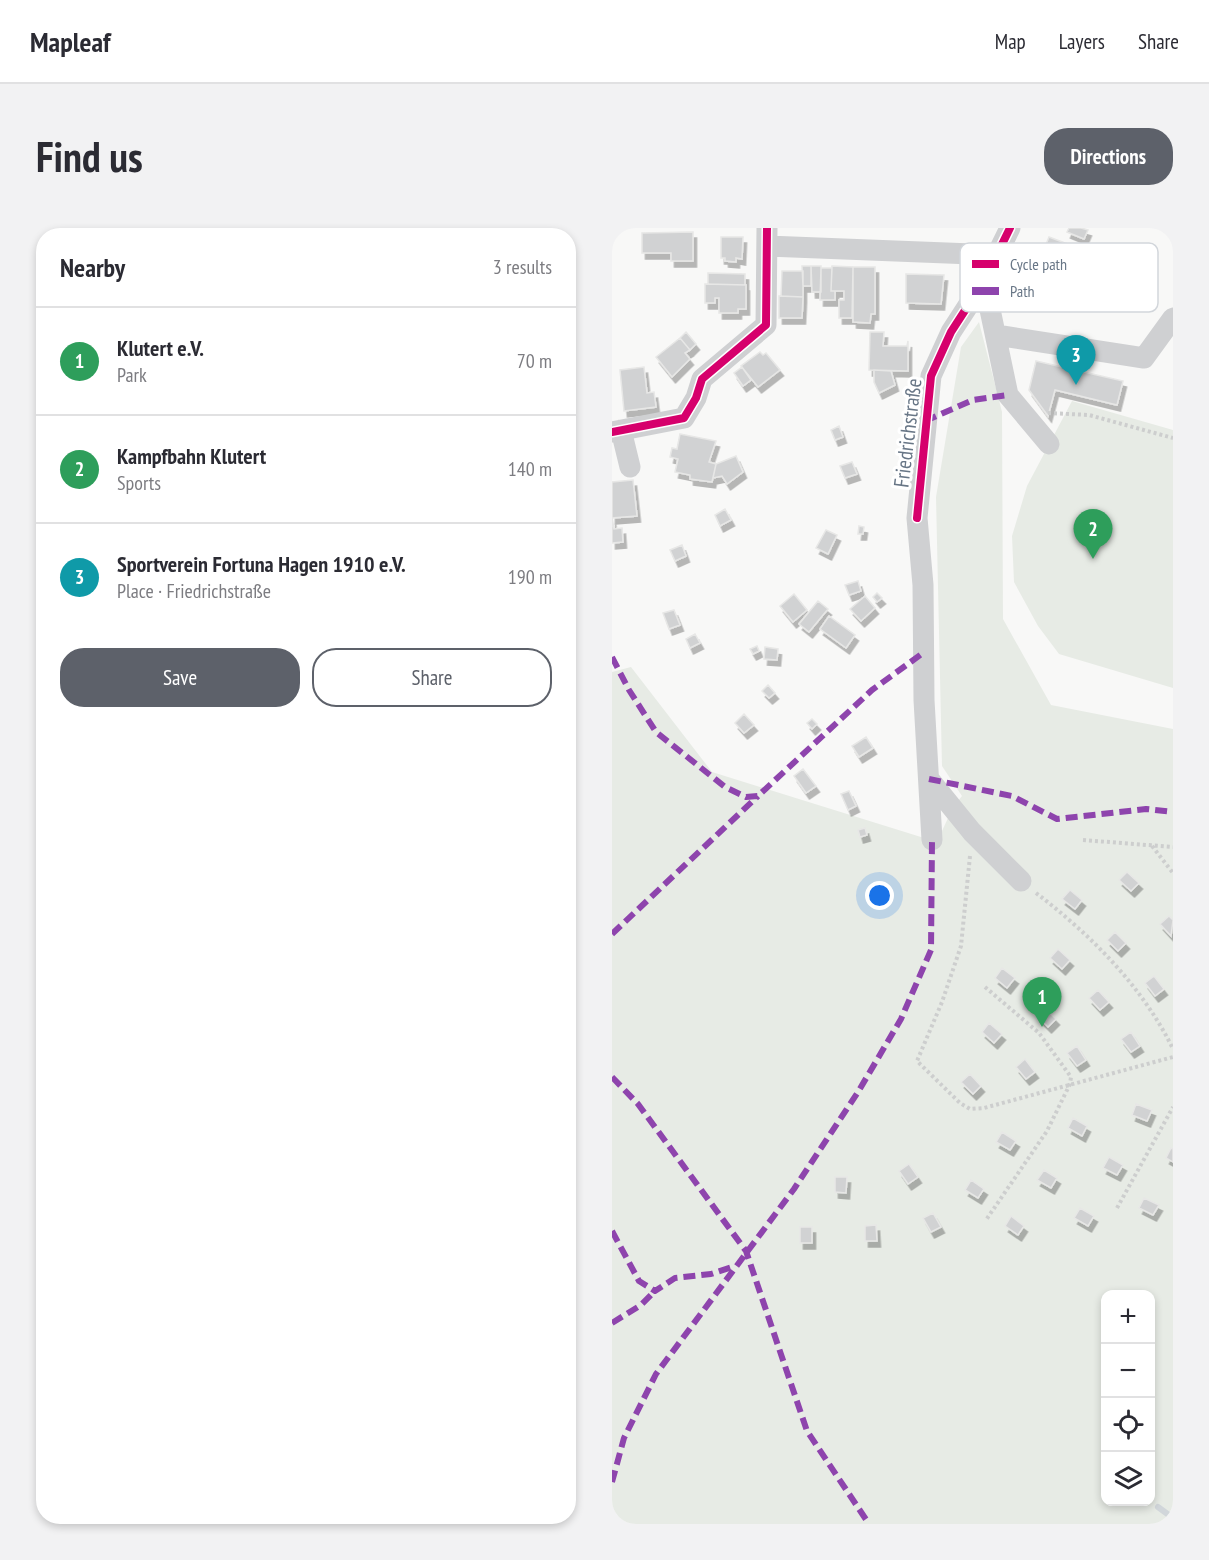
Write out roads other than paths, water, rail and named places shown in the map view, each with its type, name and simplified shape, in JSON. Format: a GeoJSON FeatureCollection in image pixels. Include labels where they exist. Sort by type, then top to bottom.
{"type":"FeatureCollection","features":[{"type":"Feature","properties":{"kind":"street","name":"Friedrichstraße"},"geometry":{"type":"LineString","coordinates":[[1003,243],[1010,228]]}},
{"type":"Feature","properties":{"kind":"street"},"geometry":{"type":"LineString","coordinates":[[630,467],[616,431],[684,418],[696,399],[702,379],[766,325],[767,237],[960,252]]}},
{"type":"Feature","properties":{"kind":"street","name":"Friedrichstraße"},"geometry":{"type":"LineString","coordinates":[[932,840],[924,700],[923,585],[917,518],[931,376],[951,332],[964,312]]}},
{"type":"Feature","properties":{"kind":"street"},"geometry":{"type":"LineString","coordinates":[[991,312],[1008,395],[1049,444]]}},
{"type":"Feature","properties":{"kind":"street"},"geometry":{"type":"LineString","coordinates":[[996,335],[1144,358],[1173,318]]}},
{"type":"Feature","properties":{"kind":"street"},"geometry":{"type":"LineString","coordinates":[[929,779],[972,831],[1021,881]]}},
{"type":"Feature","properties":{"kind":"waterway"},"geometry":{"type":"LineString","coordinates":[[1158,1507],[1173,1518]]}},
{"type":"Feature","properties":{"kind":"place","name":"Sportverein Fortuna Hagen 1910 e.V."},"geometry":{"type":"Point","coordinates":[1076,385]}},
{"type":"Feature","properties":{"kind":"place","name":"Kampfbahn Klutert"},"geometry":{"type":"Point","coordinates":[1093,559]}},
{"type":"Feature","properties":{"kind":"place","name":"Klutert e.V."},"geometry":{"type":"Point","coordinates":[1042,1027]}}]}
